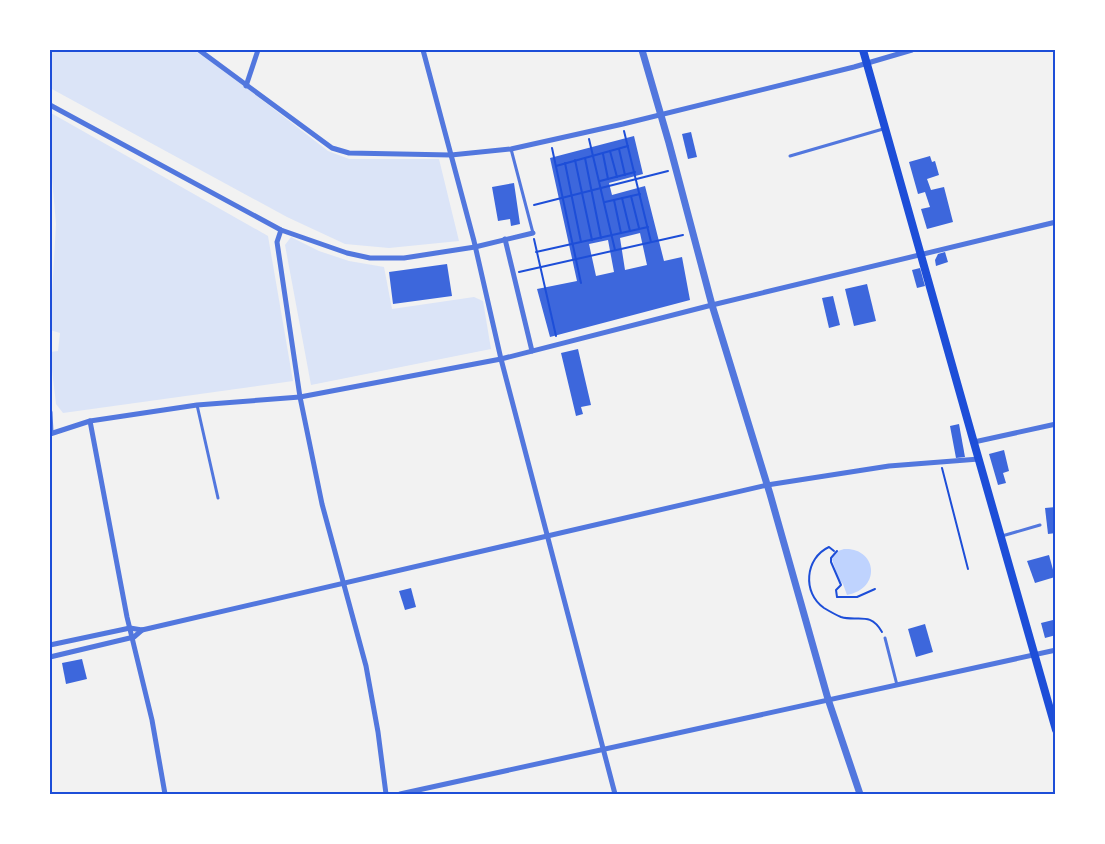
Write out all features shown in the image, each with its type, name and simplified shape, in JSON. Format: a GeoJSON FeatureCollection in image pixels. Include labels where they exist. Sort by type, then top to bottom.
{"type":"FeatureCollection","features":[{"type":"Feature","properties":{"kind":"main road"},"geometry":{"type":"LineString","coordinates":[[864,50],[963,410],[1056,730]]}},
{"type":"Feature","properties":{"kind":"street"},"geometry":{"type":"LineString","coordinates":[[199,50],[332,148],[349,153],[451,155],[511,149],[588,133],[868,64],[912,50]]}},
{"type":"Feature","properties":{"kind":"street"},"geometry":{"type":"LineString","coordinates":[[246,86],[258,50]]}},
{"type":"Feature","properties":{"kind":"street"},"geometry":{"type":"LineString","coordinates":[[423,50],[615,795]]}},
{"type":"Feature","properties":{"kind":"street"},"geometry":{"type":"LineString","coordinates":[[642,50],[712,304],[828,699],[860,795]]}},
{"type":"Feature","properties":{"kind":"street"},"geometry":{"type":"LineString","coordinates":[[50,105],[281,230],[347,253],[370,258],[404,258],[475,247],[533,233]]}},
{"type":"Feature","properties":{"kind":"street"},"geometry":{"type":"LineString","coordinates":[[50,412],[50,434],[90,421],[197,405],[300,397],[501,359],[712,304],[1056,222]]}},
{"type":"Feature","properties":{"kind":"street"},"geometry":{"type":"LineString","coordinates":[[281,230],[277,242],[300,397],[322,504],[366,666],[386,795]]}},
{"type":"Feature","properties":{"kind":"street"},"geometry":{"type":"LineString","coordinates":[[505,239],[532,351]]}},
{"type":"Feature","properties":{"kind":"street"},"geometry":{"type":"LineString","coordinates":[[90,421],[130,628],[152,720],[165,795]]}},
{"type":"Feature","properties":{"kind":"street"},"geometry":{"type":"LineString","coordinates":[[974,442],[1056,424]]}},
{"type":"Feature","properties":{"kind":"street"},"geometry":{"type":"LineString","coordinates":[[50,645],[130,628],[142,630],[767,485],[889,466],[979,459]]}},
{"type":"Feature","properties":{"kind":"street"},"geometry":{"type":"LineString","coordinates":[[50,657],[134,637],[142,630]]}},
{"type":"Feature","properties":{"kind":"street"},"geometry":{"type":"LineString","coordinates":[[400,795],[1056,650]]}},
{"type":"Feature","properties":{"kind":"lane"},"geometry":{"type":"LineString","coordinates":[[790,156],[885,128]]}},
{"type":"Feature","properties":{"kind":"lane"},"geometry":{"type":"LineString","coordinates":[[511,149],[533,233]]}},
{"type":"Feature","properties":{"kind":"lane"},"geometry":{"type":"LineString","coordinates":[[197,405],[218,498]]}},
{"type":"Feature","properties":{"kind":"lane"},"geometry":{"type":"LineString","coordinates":[[1000,537],[1040,525]]}},
{"type":"Feature","properties":{"kind":"lane"},"geometry":{"type":"LineString","coordinates":[[885,638],[897,685]]}},
{"type":"Feature","properties":{"kind":"path"},"geometry":{"type":"LineString","coordinates":[[623,124],[651,242]]}},
{"type":"Feature","properties":{"kind":"path"},"geometry":{"type":"LineString","coordinates":[[588,133],[615,250]]}},
{"type":"Feature","properties":{"kind":"path"},"geometry":{"type":"LineString","coordinates":[[551,140],[581,283]]}},
{"type":"Feature","properties":{"kind":"path"},"geometry":{"type":"LineString","coordinates":[[555,166],[628,146]]}},
{"type":"Feature","properties":{"kind":"path"},"geometry":{"type":"LineString","coordinates":[[619,149],[625,175]]}},
{"type":"Feature","properties":{"kind":"path"},"geometry":{"type":"LineString","coordinates":[[610,152],[616,177]]}},
{"type":"Feature","properties":{"kind":"path"},"geometry":{"type":"LineString","coordinates":[[603,154],[608,179]]}},
{"type":"Feature","properties":{"kind":"path"},"geometry":{"type":"LineString","coordinates":[[585,158],[601,238]]}},
{"type":"Feature","properties":{"kind":"path"},"geometry":{"type":"LineString","coordinates":[[575,160],[592,240]]}},
{"type":"Feature","properties":{"kind":"path"},"geometry":{"type":"LineString","coordinates":[[565,163],[582,242]]}},
{"type":"Feature","properties":{"kind":"path"},"geometry":{"type":"LineString","coordinates":[[527,206],[591,192],[676,169]]}},
{"type":"Feature","properties":{"kind":"path"},"geometry":{"type":"LineString","coordinates":[[599,181],[635,172]]}},
{"type":"Feature","properties":{"kind":"path"},"geometry":{"type":"LineString","coordinates":[[604,203],[640,194]]}},
{"type":"Feature","properties":{"kind":"path"},"geometry":{"type":"LineString","coordinates":[[631,196],[639,228]]}},
{"type":"Feature","properties":{"kind":"path"},"geometry":{"type":"LineString","coordinates":[[622,198],[630,231]]}},
{"type":"Feature","properties":{"kind":"path"},"geometry":{"type":"LineString","coordinates":[[614,200],[621,233]]}},
{"type":"Feature","properties":{"kind":"path"},"geometry":{"type":"LineString","coordinates":[[536,252],[648,227]]}},
{"type":"Feature","properties":{"kind":"path"},"geometry":{"type":"LineString","coordinates":[[513,273],[693,232]]}},
{"type":"Feature","properties":{"kind":"path"},"geometry":{"type":"LineString","coordinates":[[533,233],[539,268],[558,344]]}},
{"type":"Feature","properties":{"kind":"path"},"geometry":{"type":"LineString","coordinates":[[941,463],[968,569]]}},
{"type":"Feature","properties":{"kind":"path"},"geometry":{"type":"LineString","coordinates":[[875,589],[856,597],[837,597],[836,590],[841,585],[831,562],[836,551],[829,547],[818,552],[810,566],[808,574],[814,599],[824,608],[842,618],[866,618],[878,624],[885,638]]}},
{"type":"Feature","properties":{"kind":"shaded area"},"geometry":{"type":"Polygon","coordinates":[[[50,50],[192,50],[208,58],[328,151],[349,159],[439,159],[459,241],[389,248],[345,244],[287,217],[50,88],[50,50]]]}},
{"type":"Feature","properties":{"kind":"shaded area"},"geometry":{"type":"Polygon","coordinates":[[[51,113],[268,236],[293,381],[63,413],[56,404],[50,352],[58,351],[60,333],[50,330],[56,224],[50,154],[51,113]]]}},
{"type":"Feature","properties":{"kind":"shaded area"},"geometry":{"type":"Polygon","coordinates":[[[291,237],[319,251],[349,261],[384,267],[392,309],[474,297],[483,301],[491,349],[311,385],[285,245],[291,237]]]}},
{"type":"Feature","properties":{"kind":"water"},"geometry":{"type":"Polygon","coordinates":[[[855,550],[863,554],[869,561],[871,569],[866,585],[859,591],[847,595],[832,559],[838,551],[855,550]]]}},
{"type":"Feature","properties":{"kind":"building"},"geometry":{"type":"Polygon","coordinates":[[[691,132],[697,157],[688,159],[682,134],[691,132]]]}},
{"type":"Feature","properties":{"kind":"building"},"geometry":{"type":"Polygon","coordinates":[[[634,136],[643,174],[609,183],[612,195],[645,186],[664,261],[682,257],[690,300],[550,337],[537,289],[577,281],[550,158],[634,136]],[[640,233],[620,238],[625,270],[647,265],[640,233]],[[608,240],[589,244],[596,276],[614,272],[608,240]]]}},
{"type":"Feature","properties":{"kind":"building"},"geometry":{"type":"Polygon","coordinates":[[[930,156],[932,162],[935,161],[939,175],[927,179],[931,190],[944,187],[953,222],[927,229],[921,209],[930,207],[925,192],[918,194],[909,162],[930,156]]]}},
{"type":"Feature","properties":{"kind":"building"},"geometry":{"type":"Polygon","coordinates":[[[514,183],[520,224],[511,226],[510,219],[498,221],[492,187],[514,183]]]}},
{"type":"Feature","properties":{"kind":"building"},"geometry":{"type":"Polygon","coordinates":[[[945,252],[948,262],[936,266],[935,260],[938,254],[945,252]]]}},
{"type":"Feature","properties":{"kind":"building"},"geometry":{"type":"Polygon","coordinates":[[[447,264],[452,296],[393,304],[389,272],[447,264]]]}},
{"type":"Feature","properties":{"kind":"building"},"geometry":{"type":"Polygon","coordinates":[[[920,268],[925,286],[917,288],[912,270],[920,268]]]}},
{"type":"Feature","properties":{"kind":"building"},"geometry":{"type":"Polygon","coordinates":[[[867,284],[876,321],[854,326],[845,289],[867,284]]]}},
{"type":"Feature","properties":{"kind":"building"},"geometry":{"type":"Polygon","coordinates":[[[833,296],[840,325],[829,328],[822,298],[833,296]]]}},
{"type":"Feature","properties":{"kind":"building"},"geometry":{"type":"Polygon","coordinates":[[[578,349],[591,405],[581,407],[583,414],[576,416],[561,353],[578,349]]]}},
{"type":"Feature","properties":{"kind":"building"},"geometry":{"type":"Polygon","coordinates":[[[959,424],[965,457],[956,458],[950,426],[959,424]]]}},
{"type":"Feature","properties":{"kind":"building"},"geometry":{"type":"Polygon","coordinates":[[[1004,450],[1009,471],[1003,473],[1006,483],[998,485],[989,454],[1004,450]]]}},
{"type":"Feature","properties":{"kind":"building"},"geometry":{"type":"Polygon","coordinates":[[[1056,507],[1056,533],[1048,534],[1045,508],[1056,507]]]}},
{"type":"Feature","properties":{"kind":"building"},"geometry":{"type":"Polygon","coordinates":[[[1049,555],[1055,577],[1035,583],[1027,561],[1049,555]]]}},
{"type":"Feature","properties":{"kind":"building"},"geometry":{"type":"Polygon","coordinates":[[[411,588],[416,607],[405,610],[399,591],[411,588]]]}},
{"type":"Feature","properties":{"kind":"building"},"geometry":{"type":"Polygon","coordinates":[[[1053,620],[1056,635],[1045,638],[1041,623],[1053,620]]]}},
{"type":"Feature","properties":{"kind":"building"},"geometry":{"type":"Polygon","coordinates":[[[925,624],[933,652],[916,657],[908,629],[925,624]]]}},
{"type":"Feature","properties":{"kind":"building"},"geometry":{"type":"Polygon","coordinates":[[[82,659],[87,679],[66,684],[62,663],[82,659]]]}}]}
